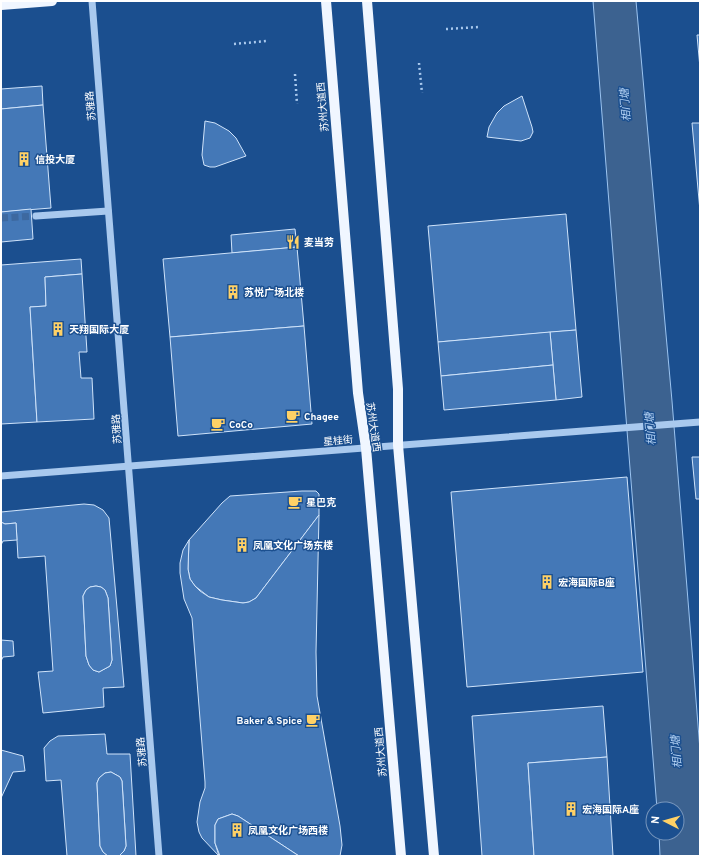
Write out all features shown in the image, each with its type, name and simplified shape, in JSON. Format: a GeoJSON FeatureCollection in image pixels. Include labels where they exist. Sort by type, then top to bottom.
{"type":"FeatureCollection","features":[{"type":"Feature","properties":{"kind":"main road"},"geometry":{"type":"LineString","coordinates":[[1,5],[52,1]]}},
{"type":"Feature","properties":{"kind":"main road","name":"苏州大道西"},"geometry":{"type":"LineString","coordinates":[[326,1],[358,393],[366,448],[401,856]]}},
{"type":"Feature","properties":{"kind":"main road"},"geometry":{"type":"LineString","coordinates":[[366,1],[398,390],[398,445],[434,856]]}},
{"type":"Feature","properties":{"kind":"street","name":"苏雅路"},"geometry":{"type":"LineString","coordinates":[[92,1],[159,856]]}},
{"type":"Feature","properties":{"kind":"street"},"geometry":{"type":"LineString","coordinates":[[36,216],[108,211]]}},
{"type":"Feature","properties":{"kind":"street","name":"星桂街"},"geometry":{"type":"LineString","coordinates":[[1,476],[700,422]]}},
{"type":"Feature","properties":{"kind":"path"},"geometry":{"type":"LineString","coordinates":[[446,30],[479,27]]}},
{"type":"Feature","properties":{"kind":"path"},"geometry":{"type":"LineString","coordinates":[[234,44],[267,41]]}},
{"type":"Feature","properties":{"kind":"path"},"geometry":{"type":"LineString","coordinates":[[419,63],[422,93]]}},
{"type":"Feature","properties":{"kind":"path"},"geometry":{"type":"LineString","coordinates":[[295,74],[297,104]]}},
{"type":"Feature","properties":{"kind":"water","name":"相门塘"},"geometry":{"type":"Polygon","coordinates":[[[593,1],[636,1],[672,401],[700,750],[700,856],[660,856],[659,841],[685,841],[685,801],[656,801],[593,1]]]}},
{"type":"Feature","properties":{"kind":"building"},"geometry":{"type":"Polygon","coordinates":[[[697,35],[700,35],[700,68],[697,35]]]}},
{"type":"Feature","properties":{"kind":"building"},"geometry":{"type":"Polygon","coordinates":[[[42,86],[43,105],[1,109],[1,89],[42,86]]]}},
{"type":"Feature","properties":{"kind":"building"},"geometry":{"type":"Polygon","coordinates":[[[522,96],[533,132],[530,138],[521,141],[487,137],[489,127],[497,113],[504,106],[522,96]]]}},
{"type":"Feature","properties":{"kind":"building","name":"信投大厦"},"geometry":{"type":"Polygon","coordinates":[[[43,105],[51,208],[1,212],[1,109],[43,105]]]}},
{"type":"Feature","properties":{"kind":"building"},"geometry":{"type":"Polygon","coordinates":[[[205,121],[215,123],[229,131],[236,138],[246,156],[215,167],[204,165],[202,155],[205,121]]]}},
{"type":"Feature","properties":{"kind":"building"},"geometry":{"type":"Polygon","coordinates":[[[692,123],[700,123],[700,211],[692,123]]]}},
{"type":"Feature","properties":{"kind":"building"},"geometry":{"type":"Polygon","coordinates":[[[31,209],[33,239],[1,242],[1,212],[31,209]]]}},
{"type":"Feature","properties":{"kind":"building"},"geometry":{"type":"Polygon","coordinates":[[[566,214],[576,330],[438,342],[428,226],[566,214]]]}},
{"type":"Feature","properties":{"kind":"building"},"geometry":{"type":"Polygon","coordinates":[[[295,229],[297,247],[232,253],[231,235],[295,229]]]}},
{"type":"Feature","properties":{"kind":"building","name":"苏悦广场北楼"},"geometry":{"type":"Polygon","coordinates":[[[297,247],[304,326],[170,337],[163,259],[297,247]]]}},
{"type":"Feature","properties":{"kind":"building"},"geometry":{"type":"Polygon","coordinates":[[[81,259],[82,274],[45,277],[46,306],[30,307],[37,422],[1,424],[1,265],[81,259]]]}},
{"type":"Feature","properties":{"kind":"building","name":"天翔国际大厦"},"geometry":{"type":"Polygon","coordinates":[[[82,274],[87,352],[79,352],[81,378],[92,378],[94,419],[37,422],[30,307],[46,306],[45,277],[82,274]]]}},
{"type":"Feature","properties":{"kind":"building"},"geometry":{"type":"Polygon","coordinates":[[[304,326],[312,424],[178,436],[170,337],[304,326]]]}},
{"type":"Feature","properties":{"kind":"building"},"geometry":{"type":"Polygon","coordinates":[[[576,330],[582,397],[556,400],[550,332],[576,330]]]}},
{"type":"Feature","properties":{"kind":"building"},"geometry":{"type":"Polygon","coordinates":[[[550,332],[553,365],[441,376],[438,342],[550,332]]]}},
{"type":"Feature","properties":{"kind":"building"},"geometry":{"type":"Polygon","coordinates":[[[553,365],[556,400],[444,410],[441,376],[553,365]]]}},
{"type":"Feature","properties":{"kind":"building"},"geometry":{"type":"Polygon","coordinates":[[[692,457],[700,457],[700,499],[696,499],[692,457]]]}},
{"type":"Feature","properties":{"kind":"building","name":"宏海国际B座"},"geometry":{"type":"Polygon","coordinates":[[[627,477],[643,672],[467,687],[451,492],[627,477]]]}},
{"type":"Feature","properties":{"kind":"building","name":"凤凰文化广场东楼"},"geometry":{"type":"Polygon","coordinates":[[[316,491],[319,494],[319,515],[256,598],[249,602],[243,603],[222,600],[209,597],[195,586],[190,579],[188,569],[189,540],[222,503],[230,496],[316,491]]]}},
{"type":"Feature","properties":{"kind":"building"},"geometry":{"type":"Polygon","coordinates":[[[84,504],[94,505],[103,510],[109,518],[124,687],[103,688],[104,707],[43,713],[38,672],[53,671],[45,556],[18,558],[16,523],[5,524],[1,522],[1,512],[84,504]],[[90,587],[86,590],[83,596],[86,656],[89,665],[93,670],[99,672],[110,666],[112,660],[108,598],[105,590],[101,587],[90,587]]]}},
{"type":"Feature","properties":{"kind":"building"},"geometry":{"type":"Polygon","coordinates":[[[319,515],[316,652],[317,696],[340,826],[342,845],[340,856],[299,856],[238,816],[232,814],[218,819],[215,825],[215,843],[219,856],[202,838],[197,822],[205,782],[192,618],[184,599],[180,573],[180,563],[183,550],[189,540],[188,569],[190,579],[200,591],[209,597],[222,600],[243,603],[249,602],[256,598],[319,515]]]}},
{"type":"Feature","properties":{"kind":"building"},"geometry":{"type":"Polygon","coordinates":[[[1,522],[5,524],[16,523],[17,540],[3,541],[1,545],[1,522]]]}},
{"type":"Feature","properties":{"kind":"building"},"geometry":{"type":"Polygon","coordinates":[[[96,586],[105,590],[108,598],[112,660],[110,666],[99,672],[93,670],[89,665],[86,656],[83,596],[86,590],[90,587],[96,586]]]}},
{"type":"Feature","properties":{"kind":"building"},"geometry":{"type":"Polygon","coordinates":[[[1,640],[13,641],[14,656],[3,657],[1,661],[1,640]]]}},
{"type":"Feature","properties":{"kind":"building"},"geometry":{"type":"Polygon","coordinates":[[[603,706],[607,757],[528,763],[534,856],[482,856],[472,716],[603,706]]]}},
{"type":"Feature","properties":{"kind":"building"},"geometry":{"type":"Polygon","coordinates":[[[105,734],[107,754],[130,754],[136,856],[119,856],[124,851],[126,846],[122,781],[120,777],[111,772],[105,773],[99,778],[97,783],[100,846],[103,852],[108,856],[67,856],[61,780],[46,781],[44,748],[50,741],[58,736],[105,734]]]}},
{"type":"Feature","properties":{"kind":"building"},"geometry":{"type":"Polygon","coordinates":[[[1,750],[23,756],[25,771],[13,772],[1,798],[1,750]]]}},
{"type":"Feature","properties":{"kind":"building","name":"宏海国际A座"},"geometry":{"type":"Polygon","coordinates":[[[607,757],[613,856],[534,856],[528,763],[607,757]]]}},
{"type":"Feature","properties":{"kind":"building"},"geometry":{"type":"Polygon","coordinates":[[[111,772],[120,777],[122,781],[126,846],[124,851],[119,856],[108,856],[103,852],[100,846],[97,783],[99,778],[105,773],[111,772]]]}},
{"type":"Feature","properties":{"kind":"building","name":"凤凰文化广场西楼"},"geometry":{"type":"Polygon","coordinates":[[[232,814],[238,816],[299,856],[220,856],[215,843],[215,825],[218,819],[232,814]]]}},
{"type":"Feature","properties":{"kind":"tunnel"},"geometry":{"type":"LineString","coordinates":[[1,218],[36,216]]}},
{"type":"Feature","properties":{"kind":"place","name":"信投大厦"},"geometry":{"type":"Point","coordinates":[24,159]}},
{"type":"Feature","properties":{"kind":"place","name":"麦当劳"},"geometry":{"type":"Point","coordinates":[293,242]}},
{"type":"Feature","properties":{"kind":"place","name":"苏悦广场北楼"},"geometry":{"type":"Point","coordinates":[233,292]}},
{"type":"Feature","properties":{"kind":"place","name":"天翔国际大厦"},"geometry":{"type":"Point","coordinates":[58,329]}},
{"type":"Feature","properties":{"kind":"place","name":"Chagee"},"geometry":{"type":"Point","coordinates":[293,416]}},
{"type":"Feature","properties":{"kind":"place","name":"CoCo"},"geometry":{"type":"Point","coordinates":[218,424]}},
{"type":"Feature","properties":{"kind":"place","name":"星巴克"},"geometry":{"type":"Point","coordinates":[295,502]}},
{"type":"Feature","properties":{"kind":"place","name":"凤凰文化广场东楼"},"geometry":{"type":"Point","coordinates":[242,545]}},
{"type":"Feature","properties":{"kind":"place","name":"宏海国际B座"},"geometry":{"type":"Point","coordinates":[547,582]}},
{"type":"Feature","properties":{"kind":"place","name":"Baker & Spice"},"geometry":{"type":"Point","coordinates":[313,720]}},
{"type":"Feature","properties":{"kind":"place","name":"宏海国际A座"},"geometry":{"type":"Point","coordinates":[571,809]}},
{"type":"Feature","properties":{"kind":"place","name":"凤凰文化广场西楼"},"geometry":{"type":"Point","coordinates":[237,830]}}]}
